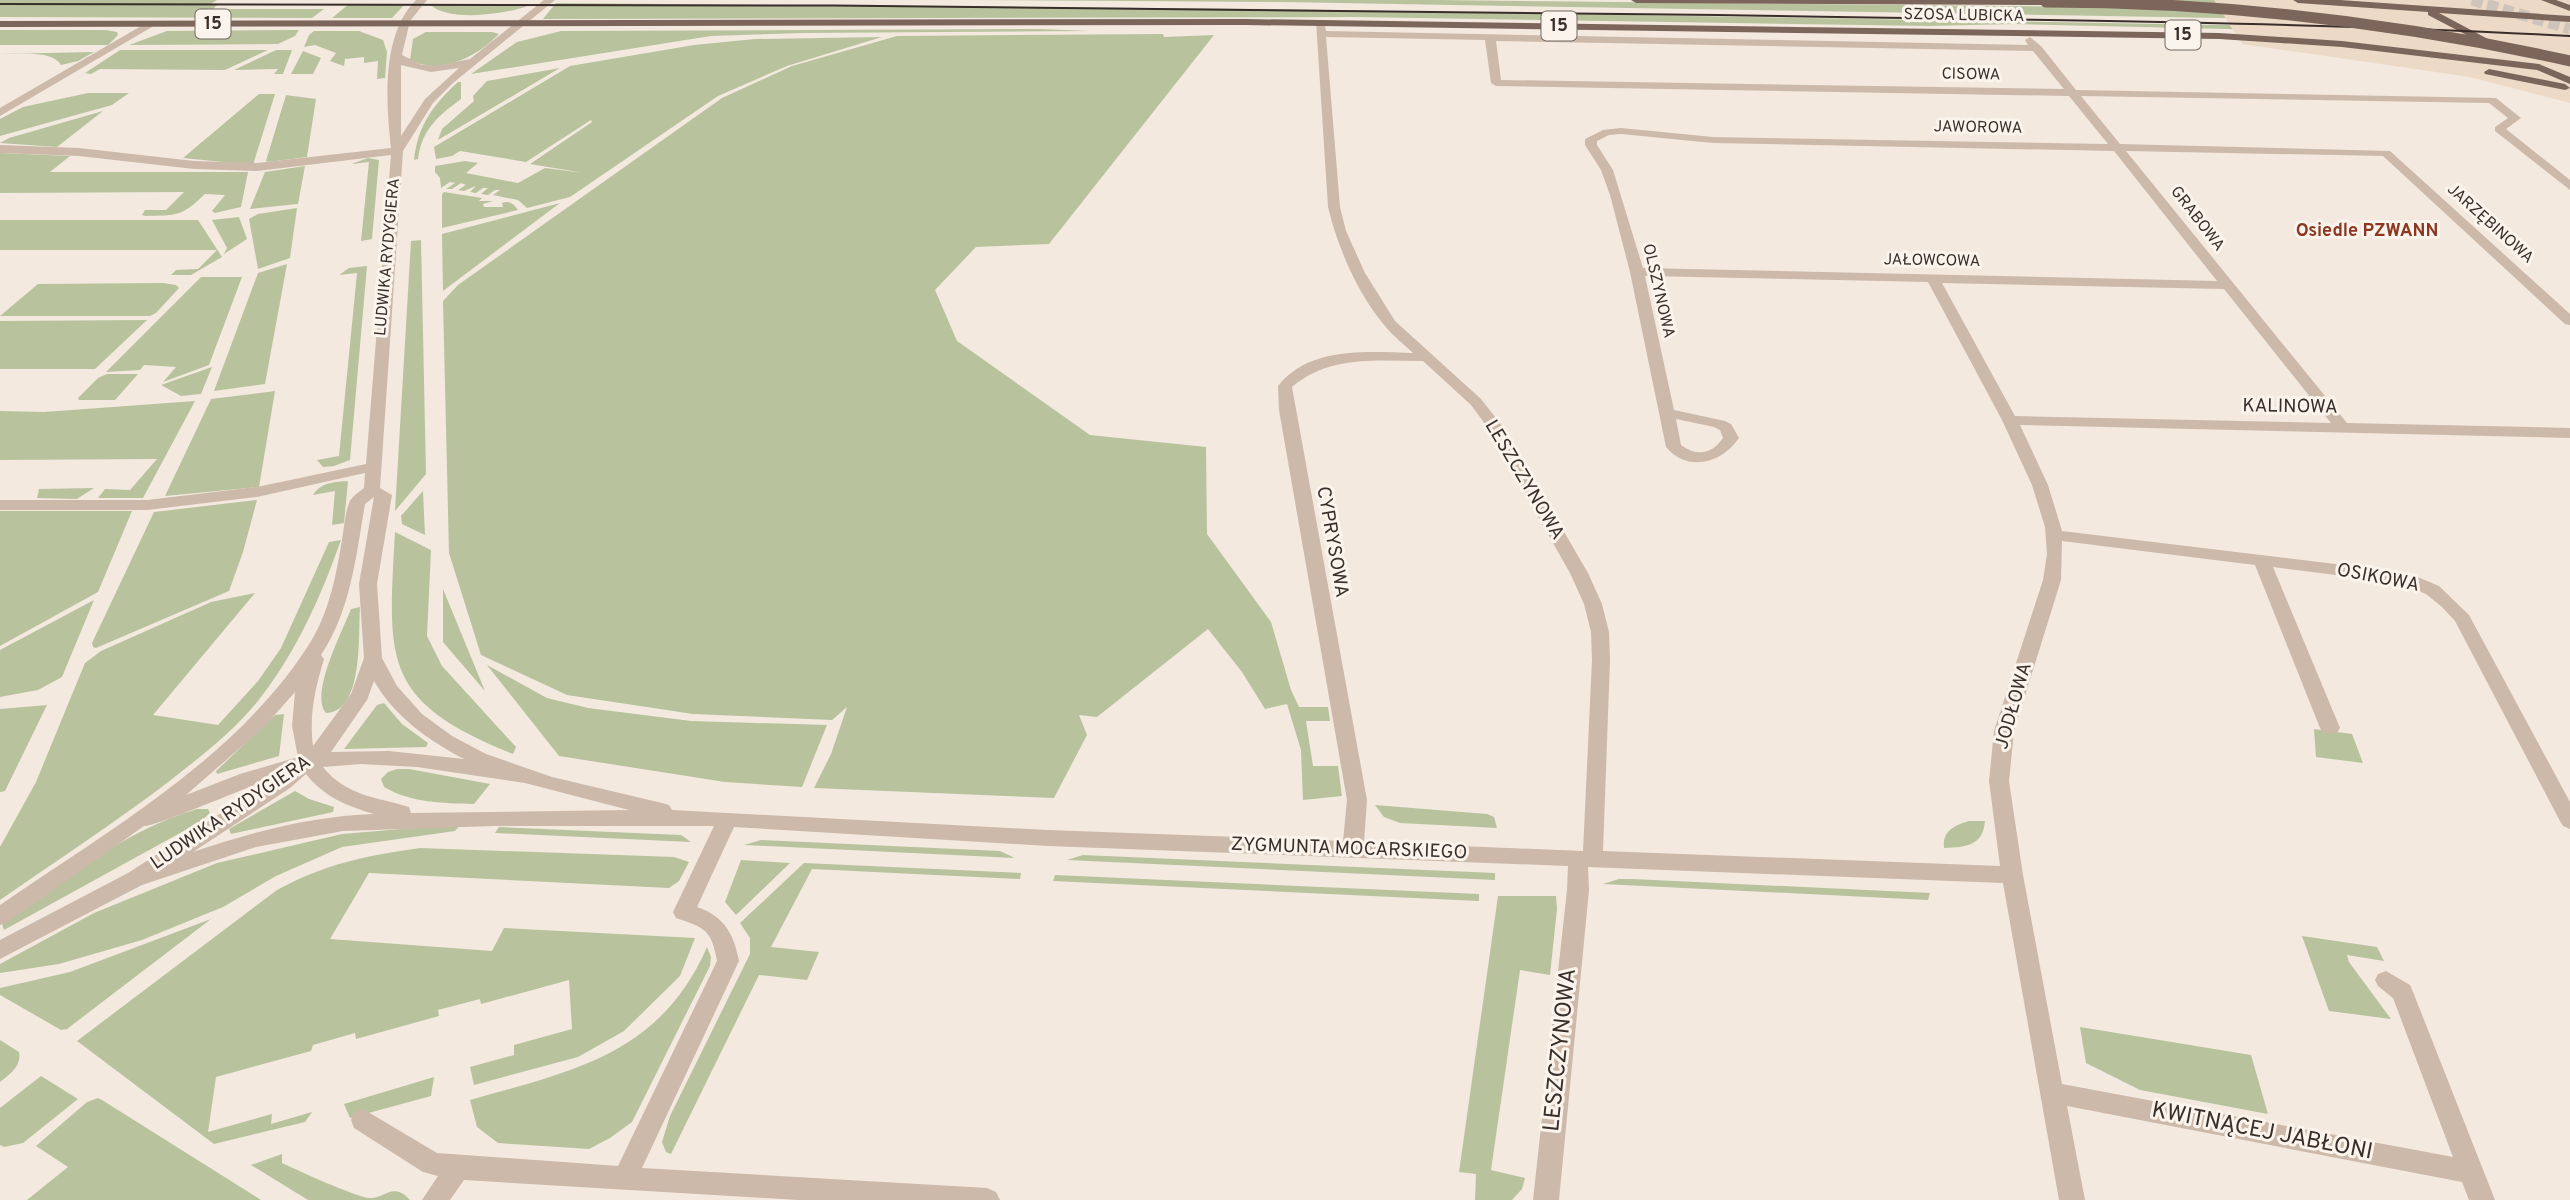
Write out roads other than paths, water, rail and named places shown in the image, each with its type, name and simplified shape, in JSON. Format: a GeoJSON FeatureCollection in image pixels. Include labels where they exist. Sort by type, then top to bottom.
{"type":"FeatureCollection","features":[{"type":"Feature","properties":{"kind":"main road"},"geometry":{"type":"LineString","coordinates":[[1636,0],[2176,4],[2311,15],[2444,35],[2570,61]]}},
{"type":"Feature","properties":{"kind":"main road"},"geometry":{"type":"LineString","coordinates":[[2298,0],[2570,19]]}},
{"type":"Feature","properties":{"kind":"main road"},"geometry":{"type":"LineString","coordinates":[[2407,0],[2570,81]]}},
{"type":"Feature","properties":{"kind":"main road"},"geometry":{"type":"LineString","coordinates":[[2546,0],[2570,8]]}},
{"type":"Feature","properties":{"kind":"main road"},"geometry":{"type":"LineString","coordinates":[[2470,33],[2480,24],[2508,15]]}},
{"type":"Feature","properties":{"kind":"main road","name":"SZOSA LUBICKA"},"geometry":{"type":"LineString","coordinates":[[0,24],[1320,28],[2236,36],[2342,44],[2539,67]]}},
{"type":"Feature","properties":{"kind":"main road"},"geometry":{"type":"LineString","coordinates":[[2342,44],[2396,57],[2570,88]]}},
{"type":"Feature","properties":{"kind":"main road","name":"15"},"geometry":{"type":"LineString","coordinates":[[2539,67],[2570,71]]}},
{"type":"Feature","properties":{"kind":"street","name":"LUDWIKA RYDYGIERA"},"geometry":{"type":"LineString","coordinates":[[0,916],[194,776],[241,736],[286,692],[319,645],[343,588],[357,502],[372,490],[397,150],[393,123],[398,57],[404,25],[409,14],[422,0]]}},
{"type":"Feature","properties":{"kind":"street","name":"LUDWIKA RYDYGIERA"},"geometry":{"type":"LineString","coordinates":[[397,150],[429,101],[449,81],[550,0]]}},
{"type":"Feature","properties":{"kind":"street"},"geometry":{"type":"LineString","coordinates":[[0,113],[152,24]]}},
{"type":"Feature","properties":{"kind":"street"},"geometry":{"type":"LineString","coordinates":[[1320,28],[1490,37],[2037,48]]}},
{"type":"Feature","properties":{"kind":"street","name":"LESZCZYNOWA"},"geometry":{"type":"LineString","coordinates":[[1320,28],[1333,195],[1340,231],[1358,273],[1390,324],[1476,402],[1495,427],[1579,573],[1593,604],[1600,632],[1601,660],[1586,859],[1578,890],[1546,1200]]}},
{"type":"Feature","properties":{"kind":"street","name":"GRABOWA"},"geometry":{"type":"LineString","coordinates":[[2024,33],[2342,427]]}},
{"type":"Feature","properties":{"kind":"street","name":"CISOWA"},"geometry":{"type":"LineString","coordinates":[[1490,37],[1496,83],[2492,100],[2515,118],[2499,129],[2570,186]]}},
{"type":"Feature","properties":{"kind":"street"},"geometry":{"type":"LineString","coordinates":[[398,57],[406,65],[435,68],[481,57]]}},
{"type":"Feature","properties":{"kind":"street","name":"JAWOROWA"},"geometry":{"type":"LineString","coordinates":[[1598,155],[1591,145],[1591,139],[1608,132],[1620,131],[1713,140],[2386,153]]}},
{"type":"Feature","properties":{"kind":"street"},"geometry":{"type":"LineString","coordinates":[[0,149],[106,154],[194,165],[257,167],[397,150]]}},
{"type":"Feature","properties":{"kind":"street","name":"JARZĘBINOWA"},"geometry":{"type":"LineString","coordinates":[[2386,153],[2570,321]]}},
{"type":"Feature","properties":{"kind":"street","name":"OLSZYNOWA"},"geometry":{"type":"LineString","coordinates":[[1598,155],[1616,195],[1637,272],[1674,447],[1680,453],[1698,458],[1716,455],[1731,438],[1726,427],[1718,423],[1690,415],[1668,414]]}},
{"type":"Feature","properties":{"kind":"street","name":"JAŁOWCOWA"},"geometry":{"type":"LineString","coordinates":[[1637,272],[2226,285]]}},
{"type":"Feature","properties":{"kind":"street","name":"JODŁOWA"},"geometry":{"type":"LineString","coordinates":[[1933,279],[2010,420],[2040,485],[2054,535],[2052,580],[2001,746],[2000,798],[2072,1200]]}},
{"type":"Feature","properties":{"kind":"street","name":"CYPRYSOWA"},"geometry":{"type":"LineString","coordinates":[[1353,850],[1357,800],[1287,410],[1285,386],[1295,375],[1328,359],[1424,357]]}},
{"type":"Feature","properties":{"kind":"street","name":"KALINOWA"},"geometry":{"type":"LineString","coordinates":[[2010,420],[2570,433]]}},
{"type":"Feature","properties":{"kind":"street"},"geometry":{"type":"LineString","coordinates":[[0,505],[147,505],[257,492],[373,467]]}},
{"type":"Feature","properties":{"kind":"street","name":"LUDWIKA RYDYGIERA"},"geometry":{"type":"LineString","coordinates":[[0,950],[135,878],[251,804],[309,762],[349,714],[360,695],[373,658],[368,584],[384,495],[372,490]]}},
{"type":"Feature","properties":{"kind":"street","name":"OSIKOWA"},"geometry":{"type":"LineString","coordinates":[[2054,535],[2403,578],[2433,589],[2449,602],[2463,619],[2570,821]]}},
{"type":"Feature","properties":{"kind":"street"},"geometry":{"type":"LineString","coordinates":[[2263,560],[2330,728]]}},
{"type":"Feature","properties":{"kind":"street","name":"ZYGMUNTA MOCARSKIEGO"},"geometry":{"type":"LineString","coordinates":[[319,645],[303,700],[303,733],[309,762],[322,784],[361,805],[458,819]]}},
{"type":"Feature","properties":{"kind":"street","name":"ZYGMUNTA MOCARSKIEGO"},"geometry":{"type":"LineString","coordinates":[[373,658],[389,690],[428,728],[452,746],[526,776]]}},
{"type":"Feature","properties":{"kind":"street","name":"ZYGMUNTA MOCARSKIEGO"},"geometry":{"type":"LineString","coordinates":[[108,840],[229,785],[309,762],[351,759],[403,760],[526,776],[686,817]]}},
{"type":"Feature","properties":{"kind":"street","name":"ZYGMUNTA MOCARSKIEGO"},"geometry":{"type":"LineString","coordinates":[[135,878],[231,845],[285,832],[343,823],[686,817],[1048,838],[2012,875]]}},
{"type":"Feature","properties":{"kind":"street"},"geometry":{"type":"LineString","coordinates":[[625,1178],[729,961],[726,941],[714,922],[698,914],[684,912],[728,819]]}},
{"type":"Feature","properties":{"kind":"street"},"geometry":{"type":"LineString","coordinates":[[2386,980],[2402,992],[2482,1200]]}},
{"type":"Feature","properties":{"kind":"street","name":"KWITNĄCEJ JABŁONI"},"geometry":{"type":"LineString","coordinates":[[2054,1093],[2471,1172]]}},
{"type":"Feature","properties":{"kind":"street"},"geometry":{"type":"LineString","coordinates":[[363,1120],[432,1164],[457,1168],[625,1178],[766,1194],[987,1200]]}},
{"type":"Feature","properties":{"kind":"street"},"geometry":{"type":"LineString","coordinates":[[435,1200],[457,1168]]}},
{"type":"Feature","properties":{"kind":"tunnel"},"geometry":{"type":"LineString","coordinates":[[2472,0],[2570,29]]}},
{"type":"Feature","properties":{"kind":"tram line"},"geometry":{"type":"LineString","coordinates":[[0,4],[859,6],[1503,12],[2250,24],[2570,36]]}},
{"type":"Feature","properties":{"kind":"district","name":"Osiedle PZWANN"},"geometry":{"type":"Point","coordinates":[2367,231]}}]}
